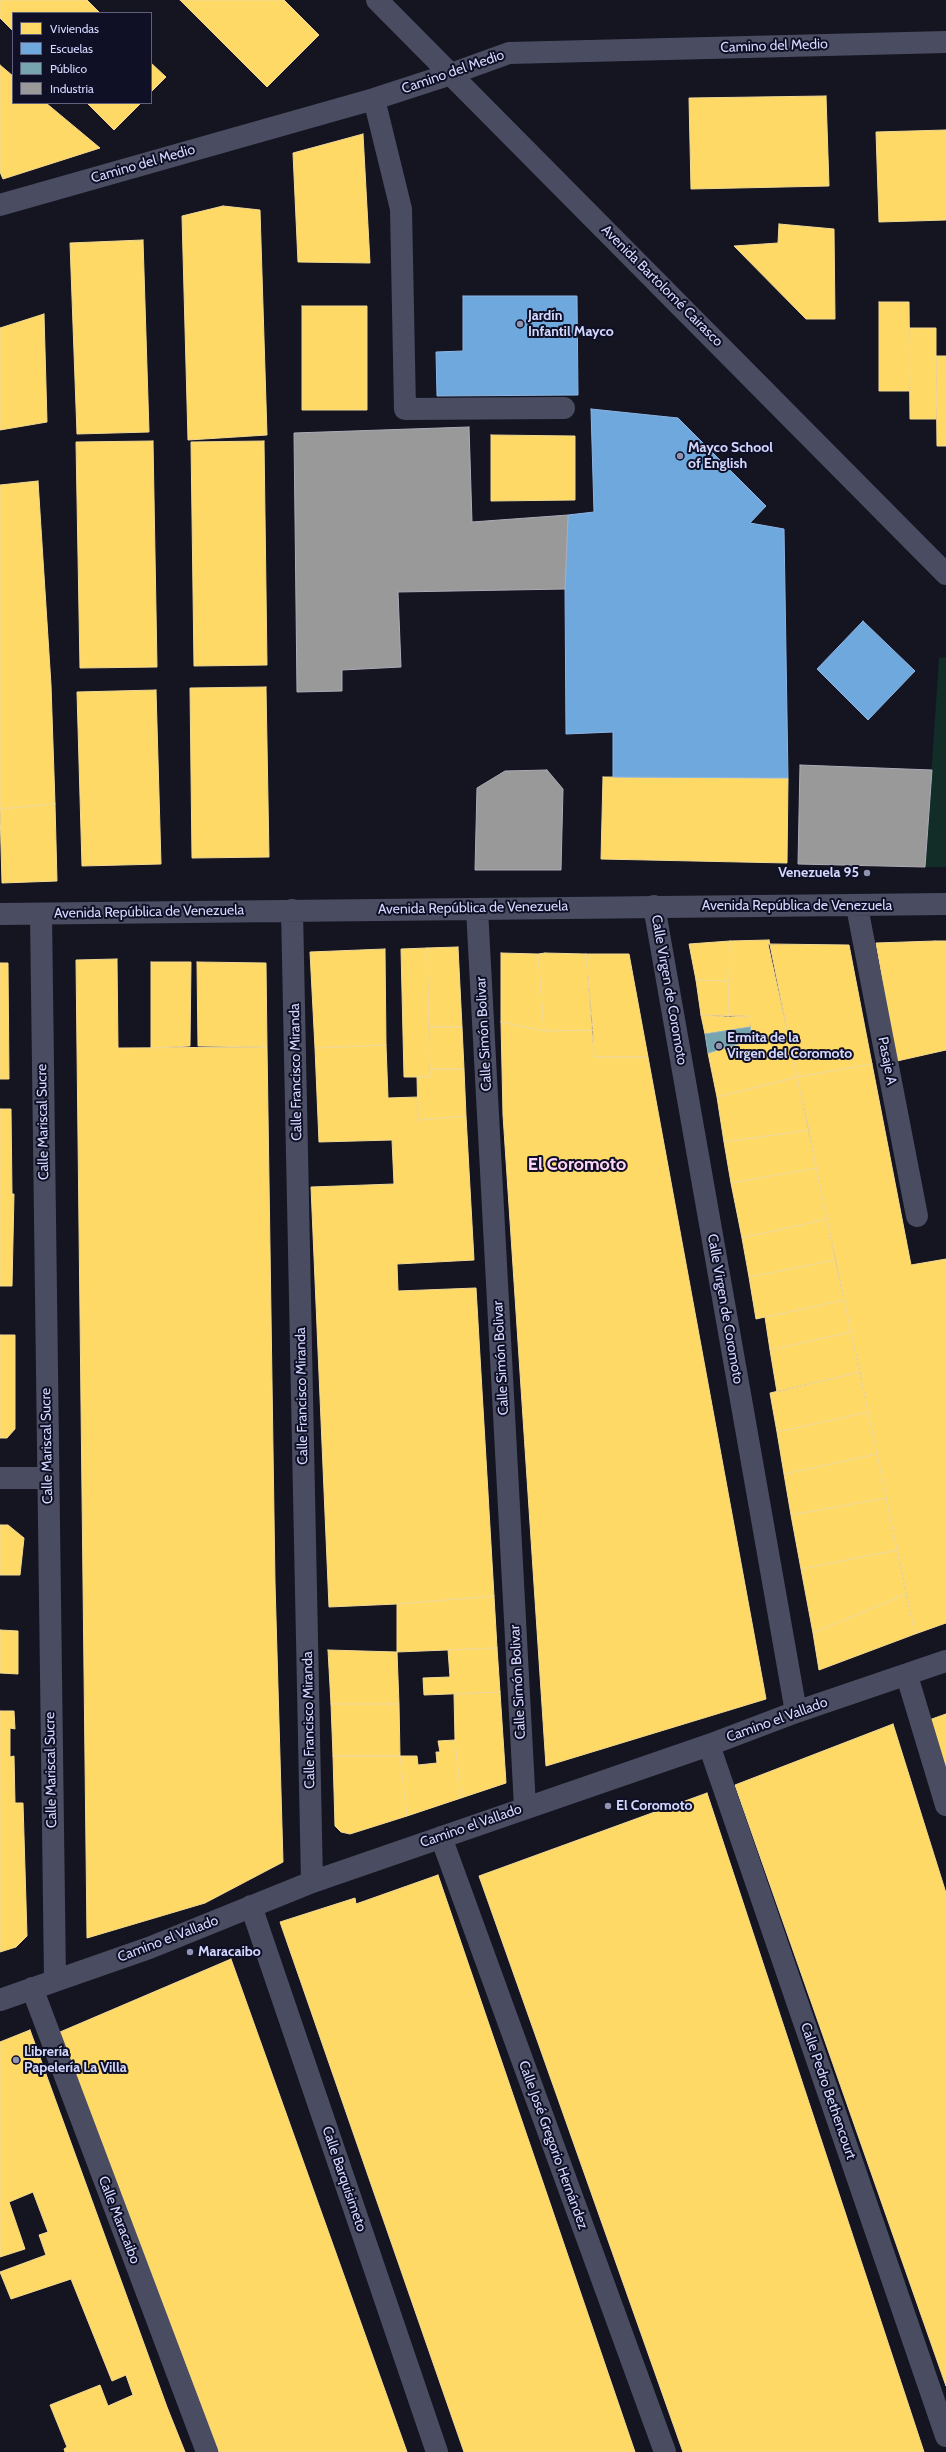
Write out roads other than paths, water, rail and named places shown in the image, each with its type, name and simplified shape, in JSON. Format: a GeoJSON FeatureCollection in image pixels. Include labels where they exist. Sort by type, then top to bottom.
{"type":"FeatureCollection","features":[{"type":"Feature","properties":{"kind":"street","name":"Avenida Bartolomé Cairasco"},"geometry":{"type":"LineString","coordinates":[[377,0],[946,574]]}},
{"type":"Feature","properties":{"kind":"street","name":"Camino del Medio"},"geometry":{"type":"LineString","coordinates":[[0,205],[374,99],[509,53],[946,42]]}},
{"type":"Feature","properties":{"kind":"street"},"geometry":{"type":"LineString","coordinates":[[374,99],[401,209],[405,409],[564,408]]}},
{"type":"Feature","properties":{"kind":"street","name":"Avenida República de Venezuela"},"geometry":{"type":"LineString","coordinates":[[0,914],[654,906],[857,907],[946,904]]}},
{"type":"Feature","properties":{"kind":"street","name":"Calle Virgen de Coromoto"},"geometry":{"type":"LineString","coordinates":[[654,906],[796,1712]]}},
{"type":"Feature","properties":{"kind":"street","name":"Pasaje A"},"geometry":{"type":"LineString","coordinates":[[857,907],[917,1216]]}},
{"type":"Feature","properties":{"kind":"street","name":"Calle Simón Bolivar"},"geometry":{"type":"LineString","coordinates":[[477,909],[525,1807]]}},
{"type":"Feature","properties":{"kind":"street","name":"Calle Francisco Miranda"},"geometry":{"type":"LineString","coordinates":[[292,910],[312,1882]]}},
{"type":"Feature","properties":{"kind":"street","name":"Calle Mariscal Sucre"},"geometry":{"type":"LineString","coordinates":[[41,914],[47,1478],[55,1979]]}},
{"type":"Feature","properties":{"kind":"street"},"geometry":{"type":"LineString","coordinates":[[0,1478],[47,1478]]}},
{"type":"Feature","properties":{"kind":"street","name":"Camino el Vallado"},"geometry":{"type":"LineString","coordinates":[[0,2000],[55,1979],[149,1948],[312,1882],[525,1807],[709,1745],[796,1712],[907,1676],[946,1661]]}},
{"type":"Feature","properties":{"kind":"street"},"geometry":{"type":"LineString","coordinates":[[907,1676],[946,1805]]}},
{"type":"Feature","properties":{"kind":"street","name":"Calle Pedro Bethencourt"},"geometry":{"type":"LineString","coordinates":[[709,1745],[946,2436]]}},
{"type":"Feature","properties":{"kind":"street","name":"Calle José Gregorio Hernández"},"geometry":{"type":"LineString","coordinates":[[441,1837],[665,2452]]}},
{"type":"Feature","properties":{"kind":"street","name":"Calle Barquisimeto"},"geometry":{"type":"LineString","coordinates":[[251,1906],[437,2452]]}},
{"type":"Feature","properties":{"kind":"street","name":"Calle Maracaibo"},"geometry":{"type":"LineString","coordinates":[[32,1988],[207,2452]]}},
{"type":"Feature","properties":{"kind":"place","name":"Jardín Infantil Mayco"},"geometry":{"type":"Point","coordinates":[520,324]}},
{"type":"Feature","properties":{"kind":"place","name":"Mayco School of English"},"geometry":{"type":"Point","coordinates":[680,456]}},
{"type":"Feature","properties":{"kind":"place","name":"Venezuela 95"},"geometry":{"type":"Point","coordinates":[867,873]}},
{"type":"Feature","properties":{"kind":"place","name":"Ermita de la Virgen del Coromoto"},"geometry":{"type":"Point","coordinates":[719,1046]}},
{"type":"Feature","properties":{"kind":"place","name":"El Coromoto"},"geometry":{"type":"Point","coordinates":[608,1806]}},
{"type":"Feature","properties":{"kind":"place","name":"Maracaibo"},"geometry":{"type":"Point","coordinates":[190,1952]}},
{"type":"Feature","properties":{"kind":"place","name":"Librería Papelería La Villa"},"geometry":{"type":"Point","coordinates":[16,2060]}},
{"type":"Feature","properties":{"kind":"district","name":"El Coromoto"},"geometry":{"type":"Point","coordinates":[577,1165]}}]}
